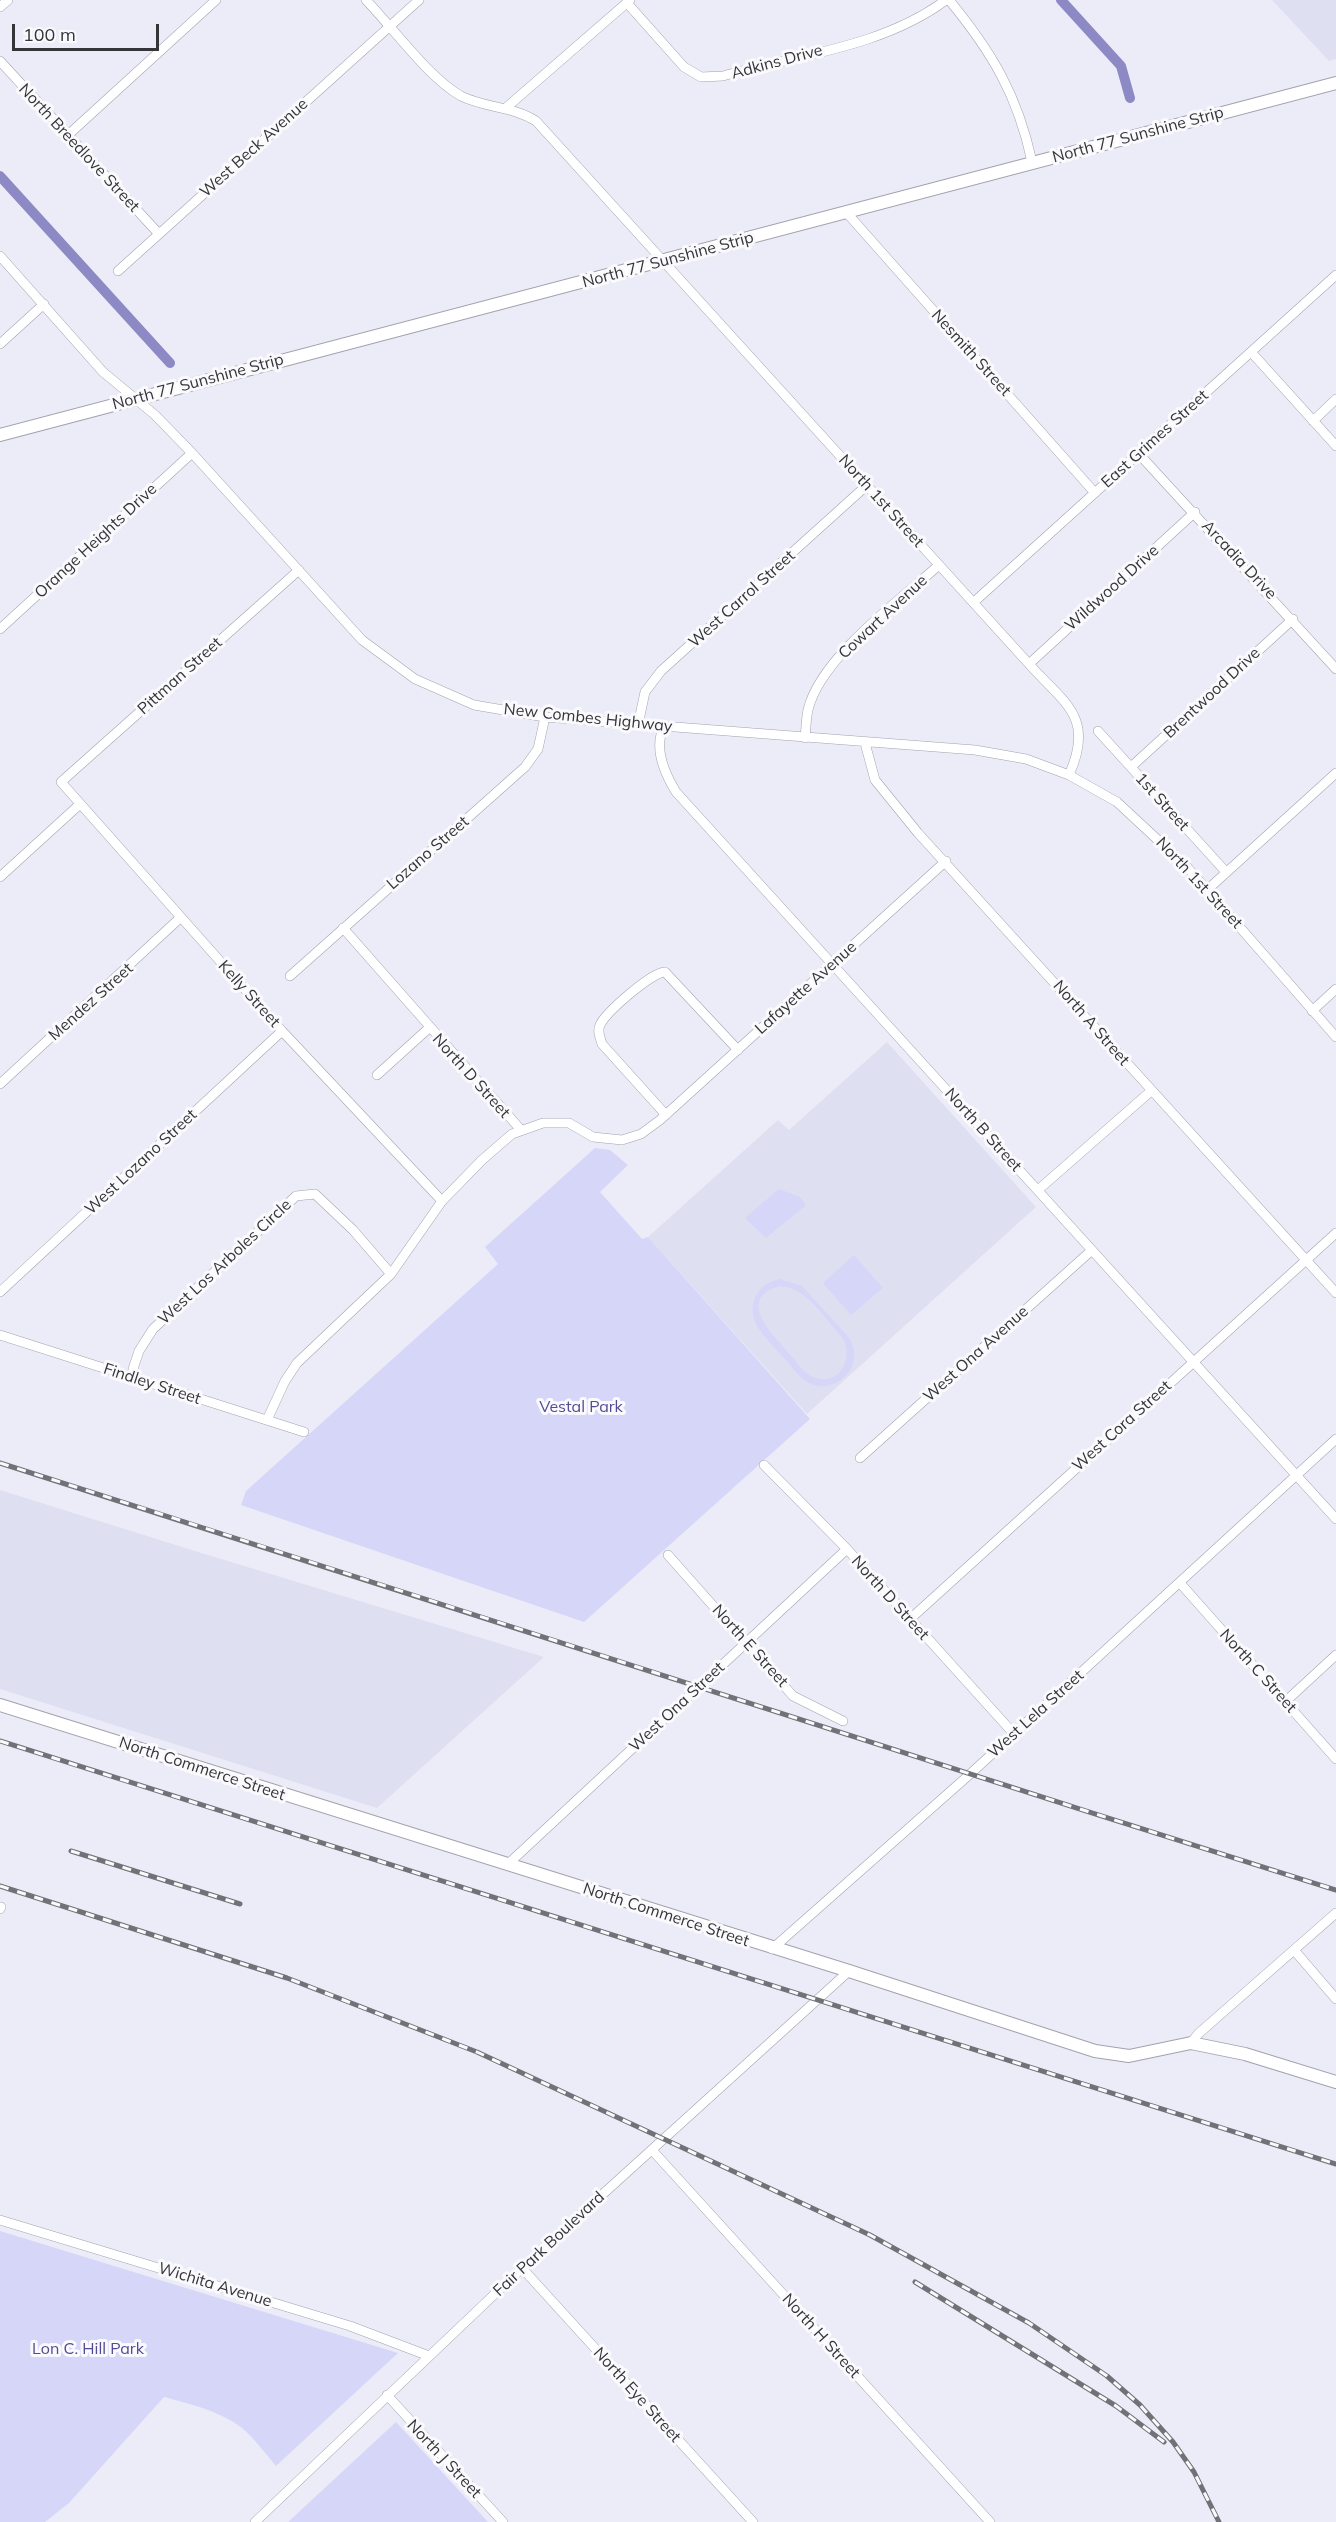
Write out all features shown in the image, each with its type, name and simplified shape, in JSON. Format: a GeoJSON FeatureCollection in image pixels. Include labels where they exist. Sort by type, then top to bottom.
{"type":"FeatureCollection","features":[{"type":"Feature","properties":{"kind":"main road","name":"North 77 Sunshine Strip"},"geometry":{"type":"LineString","coordinates":[[0,435],[134,398],[664,262],[1032,162],[1336,83]]}},
{"type":"Feature","properties":{"kind":"main road","name":"North Commerce Street"},"geometry":{"type":"LineString","coordinates":[[0,1705],[772,1949],[849,1971],[1095,2051],[1129,2056],[1191,2043],[1245,2054],[1336,2082]]}},
{"type":"Feature","properties":{"kind":"street"},"geometry":{"type":"LineString","coordinates":[[0,7],[8,0]]}},
{"type":"Feature","properties":{"kind":"street"},"geometry":{"type":"LineString","coordinates":[[68,135],[216,0]]}},
{"type":"Feature","properties":{"kind":"street","name":"North 1st Street"},"geometry":{"type":"LineString","coordinates":[[366,0],[450,89],[473,101],[507,107],[536,121],[1070,709],[1078,723],[1081,741],[1069,775],[1117,802],[1187,867],[1336,1037]]}},
{"type":"Feature","properties":{"kind":"street","name":"West Beck Avenue"},"geometry":{"type":"LineString","coordinates":[[118,271],[419,0]]}},
{"type":"Feature","properties":{"kind":"street"},"geometry":{"type":"LineString","coordinates":[[948,0],[996,63],[1024,126],[1032,162]]}},
{"type":"Feature","properties":{"kind":"street","name":"Adkins Drive"},"geometry":{"type":"LineString","coordinates":[[629,1],[677,60],[701,76],[723,76],[880,35],[918,19],[948,0]]}},
{"type":"Feature","properties":{"kind":"street"},"geometry":{"type":"LineString","coordinates":[[507,107],[629,1]]}},
{"type":"Feature","properties":{"kind":"street","name":"North Breedlove Street"},"geometry":{"type":"LineString","coordinates":[[0,61],[159,234]]}},
{"type":"Feature","properties":{"kind":"street","name":"Nesmith Street"},"geometry":{"type":"LineString","coordinates":[[846,213],[1095,493]]}},
{"type":"Feature","properties":{"kind":"street","name":"New Combes Highway"},"geometry":{"type":"LineString","coordinates":[[0,256],[103,372],[155,415],[192,453],[362,640],[416,679],[474,705],[545,717],[992,752],[1026,759],[1069,775]]}},
{"type":"Feature","properties":{"kind":"street","name":"East Grimes Street"},"geometry":{"type":"LineString","coordinates":[[974,603],[1336,275]]}},
{"type":"Feature","properties":{"kind":"street"},"geometry":{"type":"LineString","coordinates":[[0,344],[44,304]]}},
{"type":"Feature","properties":{"kind":"street"},"geometry":{"type":"LineString","coordinates":[[1252,353],[1336,446]]}},
{"type":"Feature","properties":{"kind":"street"},"geometry":{"type":"LineString","coordinates":[[1313,421],[1336,399]]}},
{"type":"Feature","properties":{"kind":"street","name":"Orange Heights Drive"},"geometry":{"type":"LineString","coordinates":[[0,629],[192,453]]}},
{"type":"Feature","properties":{"kind":"street","name":"Arcadia Drive"},"geometry":{"type":"LineString","coordinates":[[1139,454],[1195,512],[1336,669]]}},
{"type":"Feature","properties":{"kind":"street","name":"West Carrol Street"},"geometry":{"type":"LineString","coordinates":[[638,725],[643,696],[661,671],[867,486]]}},
{"type":"Feature","properties":{"kind":"street","name":"Wildwood Drive"},"geometry":{"type":"LineString","coordinates":[[1029,664],[1195,512]]}},
{"type":"Feature","properties":{"kind":"street","name":"Cowart Avenue"},"geometry":{"type":"LineString","coordinates":[[806,738],[808,710],[815,692],[840,654],[939,565]]}},
{"type":"Feature","properties":{"kind":"street","name":"Pittman Street"},"geometry":{"type":"LineString","coordinates":[[61,782],[299,570]]}},
{"type":"Feature","properties":{"kind":"street","name":"Brentwood Drive"},"geometry":{"type":"LineString","coordinates":[[1131,767],[1293,619]]}},
{"type":"Feature","properties":{"kind":"street","name":"Lozano Street"},"geometry":{"type":"LineString","coordinates":[[290,976],[525,767],[538,749],[545,717]]}},
{"type":"Feature","properties":{"kind":"street","name":"North B Street"},"geometry":{"type":"LineString","coordinates":[[664,727],[660,733],[661,759],[676,792],[1336,1519]]}},
{"type":"Feature","properties":{"kind":"street","name":"1st Street"},"geometry":{"type":"LineString","coordinates":[[1098,731],[1226,872]]}},
{"type":"Feature","properties":{"kind":"street","name":"North A Street"},"geometry":{"type":"LineString","coordinates":[[865,743],[874,780],[918,833],[946,861],[1151,1091],[1336,1293]]}},
{"type":"Feature","properties":{"kind":"street"},"geometry":{"type":"LineString","coordinates":[[1207,890],[1336,772]]}},
{"type":"Feature","properties":{"kind":"street","name":"Kelly Street"},"geometry":{"type":"LineString","coordinates":[[61,782],[282,1031],[442,1201]]}},
{"type":"Feature","properties":{"kind":"street"},"geometry":{"type":"LineString","coordinates":[[0,877],[79,804]]}},
{"type":"Feature","properties":{"kind":"street","name":"Lafayette Avenue"},"geometry":{"type":"LineString","coordinates":[[666,1115],[946,861]]}},
{"type":"Feature","properties":{"kind":"street","name":"Mendez Street"},"geometry":{"type":"LineString","coordinates":[[0,1084],[180,918]]}},
{"type":"Feature","properties":{"kind":"street","name":"North D Street"},"geometry":{"type":"LineString","coordinates":[[343,928],[521,1130],[543,1123],[569,1123],[593,1137],[622,1140],[641,1134],[666,1115]]}},
{"type":"Feature","properties":{"kind":"street"},"geometry":{"type":"LineString","coordinates":[[666,1115],[602,1044],[598,1029],[601,1022],[634,991],[659,972],[665,972],[738,1050]]}},
{"type":"Feature","properties":{"kind":"street"},"geometry":{"type":"LineString","coordinates":[[1312,1011],[1336,989]]}},
{"type":"Feature","properties":{"kind":"street"},"geometry":{"type":"LineString","coordinates":[[377,1075],[429,1028]]}},
{"type":"Feature","properties":{"kind":"street","name":"West Lozano Street"},"geometry":{"type":"LineString","coordinates":[[0,1292],[282,1031]]}},
{"type":"Feature","properties":{"kind":"street"},"geometry":{"type":"LineString","coordinates":[[1038,1191],[1151,1091]]}},
{"type":"Feature","properties":{"kind":"street"},"geometry":{"type":"LineString","coordinates":[[267,1420],[285,1381],[297,1363],[391,1274],[442,1201],[482,1160],[512,1134],[521,1130]]}},
{"type":"Feature","properties":{"kind":"street","name":"West Los Arboles Circle"},"geometry":{"type":"LineString","coordinates":[[138,1379],[133,1369],[139,1351],[153,1329],[296,1196],[315,1194],[353,1230],[391,1274]]}},
{"type":"Feature","properties":{"kind":"street","name":"West Cora Street"},"geometry":{"type":"LineString","coordinates":[[909,1620],[1336,1233]]}},
{"type":"Feature","properties":{"kind":"street","name":"West Ona Avenue"},"geometry":{"type":"LineString","coordinates":[[860,1458],[1092,1250]]}},
{"type":"Feature","properties":{"kind":"street","name":"Findley Street"},"geometry":{"type":"LineString","coordinates":[[0,1335],[304,1432]]}},
{"type":"Feature","properties":{"kind":"street","name":"West Lela Street"},"geometry":{"type":"LineString","coordinates":[[772,1949],[1014,1734],[1336,1439]]}},
{"type":"Feature","properties":{"kind":"street","name":"North D Street"},"geometry":{"type":"LineString","coordinates":[[764,1465],[847,1549],[1014,1734]]}},
{"type":"Feature","properties":{"kind":"street","name":"West Ona Street"},"geometry":{"type":"LineString","coordinates":[[507,1865],[847,1549]]}},
{"type":"Feature","properties":{"kind":"street","name":"North E Street"},"geometry":{"type":"LineString","coordinates":[[668,1555],[793,1696],[843,1720]]}},
{"type":"Feature","properties":{"kind":"street","name":"North C Street"},"geometry":{"type":"LineString","coordinates":[[1180,1583],[1336,1758]]}},
{"type":"Feature","properties":{"kind":"street"},"geometry":{"type":"LineString","coordinates":[[1285,1702],[1336,1655]]}},
{"type":"Feature","properties":{"kind":"street"},"geometry":{"type":"LineString","coordinates":[[1191,2043],[1198,2034],[1336,1913]]}},
{"type":"Feature","properties":{"kind":"street"},"geometry":{"type":"LineString","coordinates":[[1294,1950],[1336,1999]]}},
{"type":"Feature","properties":{"kind":"street","name":"Fair Park Boulevard"},"geometry":{"type":"LineString","coordinates":[[255,2522],[522,2268],[849,1971]]}},
{"type":"Feature","properties":{"kind":"street","name":"North H Street"},"geometry":{"type":"LineString","coordinates":[[652,2150],[990,2522]]}},
{"type":"Feature","properties":{"kind":"street","name":"Wichita Avenue"},"geometry":{"type":"LineString","coordinates":[[0,2220],[350,2326],[429,2356]]}},
{"type":"Feature","properties":{"kind":"street","name":"North Eye Street"},"geometry":{"type":"LineString","coordinates":[[522,2268],[753,2522]]}},
{"type":"Feature","properties":{"kind":"street","name":"North J Street"},"geometry":{"type":"LineString","coordinates":[[387,2395],[503,2522]]}},
{"type":"Feature","properties":{"kind":"shaded area"},"geometry":{"type":"Polygon","coordinates":[[[1272,0],[1336,0],[1336,59],[1329,61],[1272,0]]]}},
{"type":"Feature","properties":{"kind":"shaded area"},"geometry":{"type":"Polygon","coordinates":[[[887,1042],[1036,1207],[807,1414],[648,1237],[778,1120],[789,1130],[887,1042]]]}},
{"type":"Feature","properties":{"kind":"shaded area"},"geometry":{"type":"Polygon","coordinates":[[[0,1490],[544,1657],[377,1808],[0,1689],[0,1490]]]}},
{"type":"Feature","properties":{"kind":"green space","name":"Vestal Park"},"geometry":{"type":"Polygon","coordinates":[[[595,1148],[610,1150],[628,1165],[600,1192],[642,1239],[648,1237],[810,1419],[584,1622],[241,1505],[246,1491],[498,1264],[485,1247],[595,1148]]]}},
{"type":"Feature","properties":{"kind":"green space"},"geometry":{"type":"Polygon","coordinates":[[[779,1189],[800,1197],[806,1205],[766,1238],[745,1218],[779,1189]]]}},
{"type":"Feature","properties":{"kind":"green space"},"geometry":{"type":"Polygon","coordinates":[[[854,1255],[883,1288],[851,1315],[823,1283],[854,1255]]]}},
{"type":"Feature","properties":{"kind":"green space"},"geometry":{"type":"Polygon","coordinates":[[[780,1279],[802,1286],[850,1339],[854,1359],[843,1379],[826,1386],[814,1385],[805,1381],[764,1336],[755,1321],[753,1303],[762,1288],[780,1279]],[[780,1286],[767,1292],[760,1299],[761,1317],[804,1371],[816,1378],[832,1378],[838,1374],[845,1363],[844,1340],[808,1299],[790,1288],[780,1286]]]}},
{"type":"Feature","properties":{"kind":"green space","name":"Lon C. Hill Park"},"geometry":{"type":"Polygon","coordinates":[[[0,2231],[398,2353],[276,2466],[251,2436],[233,2422],[204,2409],[164,2397],[69,2503],[45,2522],[0,2522],[0,2231]]]}},
{"type":"Feature","properties":{"kind":"green space"},"geometry":{"type":"Polygon","coordinates":[[[396,2422],[488,2522],[288,2522],[396,2422]]]}},
{"type":"Feature","properties":{"kind":"waterway"},"geometry":{"type":"LineString","coordinates":[[1061,0],[1121,66],[1130,98]]}},
{"type":"Feature","properties":{"kind":"waterway"},"geometry":{"type":"LineString","coordinates":[[0,176],[170,363]]}},
{"type":"Feature","properties":{"kind":"railway"},"geometry":{"type":"LineString","coordinates":[[0,1463],[1336,1890]]}},
{"type":"Feature","properties":{"kind":"railway"},"geometry":{"type":"LineString","coordinates":[[0,1741],[1336,2164]]}},
{"type":"Feature","properties":{"kind":"railway"},"geometry":{"type":"LineString","coordinates":[[71,1851],[240,1904]]}},
{"type":"Feature","properties":{"kind":"railway"},"geometry":{"type":"LineString","coordinates":[[0,1886],[287,1978],[477,2052],[870,2235],[1029,2323],[1107,2376],[1140,2405],[1173,2442],[1194,2472],[1219,2522]]}},
{"type":"Feature","properties":{"kind":"railway"},"geometry":{"type":"LineString","coordinates":[[915,2282],[1116,2406],[1164,2442]]}}]}
